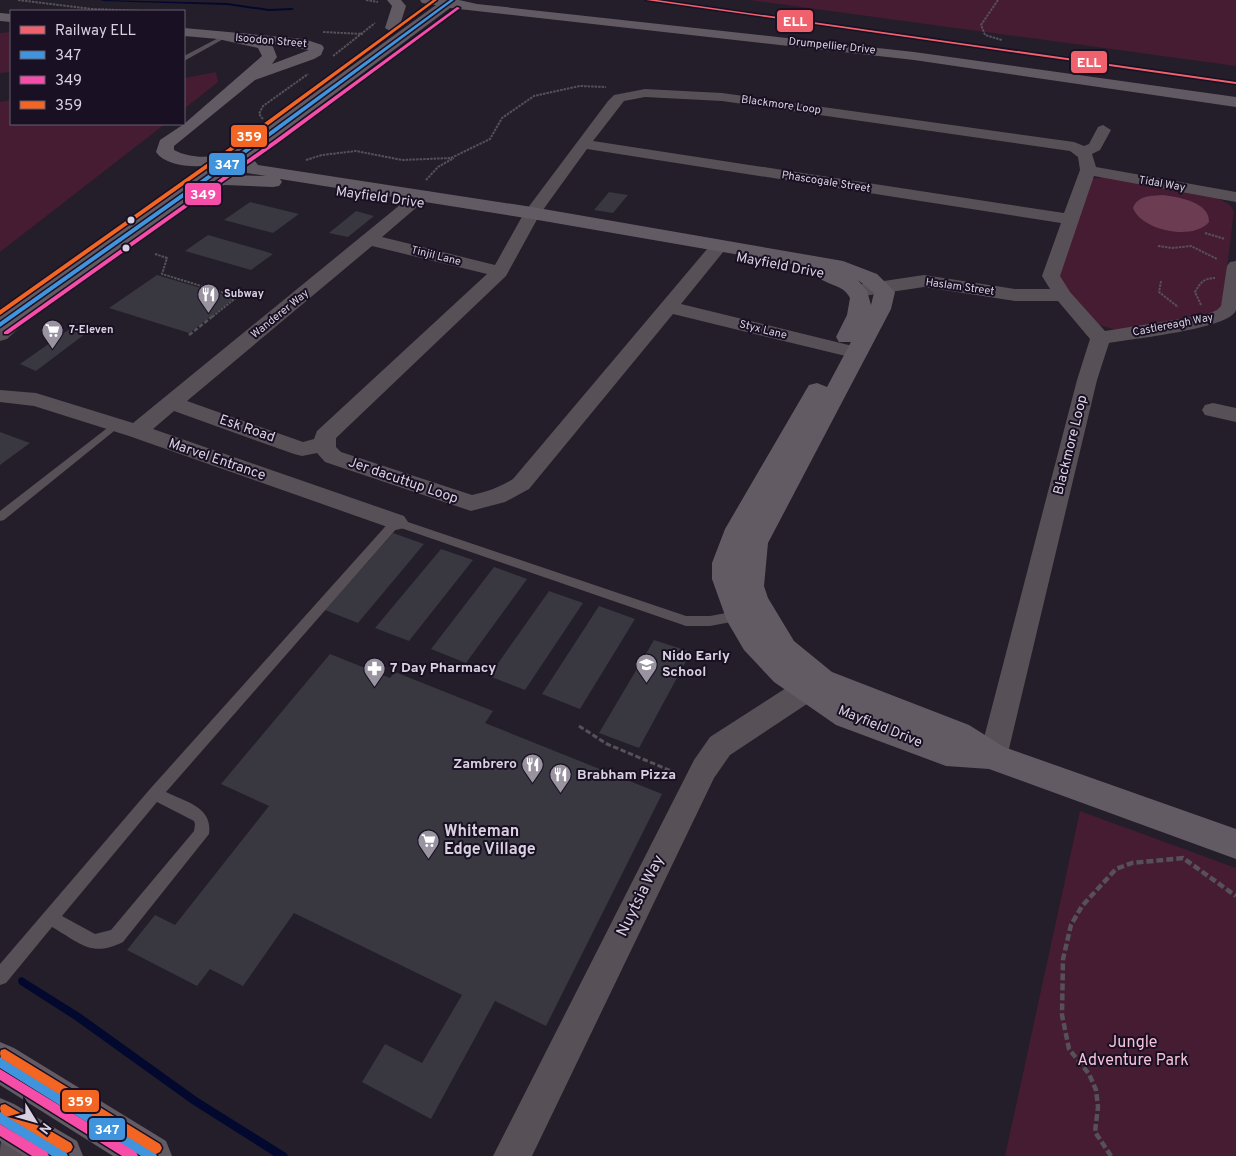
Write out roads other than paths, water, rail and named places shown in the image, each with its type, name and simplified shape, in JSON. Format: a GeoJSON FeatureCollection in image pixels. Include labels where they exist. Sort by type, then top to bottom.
{"type":"FeatureCollection","features":[{"type":"Feature","properties":{"kind":"main road"},"geometry":{"type":"LineString","coordinates":[[392,28],[398,6],[394,0]]}},
{"type":"Feature","properties":{"kind":"main road"},"geometry":{"type":"LineString","coordinates":[[0,325],[42,297],[243,151],[268,127],[428,0]]}},
{"type":"Feature","properties":{"kind":"main road","name":"Drumpellier Drive"},"geometry":{"type":"LineString","coordinates":[[428,0],[533,14],[923,57],[1236,102]]}},
{"type":"Feature","properties":{"kind":"main road","name":"Drumpellier Drive"},"geometry":{"type":"LineString","coordinates":[[505,0],[969,55],[1236,92]]}},
{"type":"Feature","properties":{"kind":"main road"},"geometry":{"type":"LineString","coordinates":[[0,304],[102,237],[204,163],[268,127],[449,2]]}},
{"type":"Feature","properties":{"kind":"main road"},"geometry":{"type":"LineString","coordinates":[[420,22],[450,15],[533,14]]}},
{"type":"Feature","properties":{"kind":"street","name":"Isoodon Street"},"geometry":{"type":"LineString","coordinates":[[185,32],[254,42],[269,51],[270,57],[166,144],[165,152],[171,157],[204,163]]}},
{"type":"Feature","properties":{"kind":"street","name":"Isoodon Street"},"geometry":{"type":"LineString","coordinates":[[224,37],[304,43],[317,48],[316,52],[308,57],[273,67],[238,85]]}},
{"type":"Feature","properties":{"kind":"street","name":"Blackmore Loop"},"geometry":{"type":"LineString","coordinates":[[530,218],[583,144],[619,98],[645,92],[741,100],[1062,144],[1083,152]]}},
{"type":"Feature","properties":{"kind":"street","name":"Mayfield Drive"},"geometry":{"type":"LineString","coordinates":[[268,127],[244,163],[252,169],[421,193],[530,218],[716,250],[850,269],[870,278],[885,292],[880,309],[849,351],[738,528],[726,564],[726,579],[750,614],[784,649],[813,685],[958,734],[993,757],[1236,844]]}},
{"type":"Feature","properties":{"kind":"street"},"geometry":{"type":"LineString","coordinates":[[1100,338],[1063,295],[1051,276],[1069,219],[1088,170],[1088,159],[1083,152],[1095,148],[1103,130]]}},
{"type":"Feature","properties":{"kind":"street","name":"Phascogale Street"},"geometry":{"type":"LineString","coordinates":[[583,144],[1069,219]]}},
{"type":"Feature","properties":{"kind":"street"},"geometry":{"type":"LineString","coordinates":[[204,163],[221,161],[243,151]]}},
{"type":"Feature","properties":{"kind":"street","name":"Tidal Way"},"geometry":{"type":"LineString","coordinates":[[1088,170],[1236,197]]}},
{"type":"Feature","properties":{"kind":"street","name":"Mayfield Drive"},"geometry":{"type":"LineString","coordinates":[[190,189],[225,180],[248,180],[421,193]]}},
{"type":"Feature","properties":{"kind":"street","name":"Wanderer Way"},"geometry":{"type":"LineString","coordinates":[[126,428],[172,403],[371,240],[421,193]]}},
{"type":"Feature","properties":{"kind":"street"},"geometry":{"type":"LineString","coordinates":[[324,444],[325,436],[336,425],[500,272],[530,218]]}},
{"type":"Feature","properties":{"kind":"street","name":"Tinjil Lane"},"geometry":{"type":"LineString","coordinates":[[371,240],[500,272]]}},
{"type":"Feature","properties":{"kind":"street","name":"Mayfield Drive"},"geometry":{"type":"LineString","coordinates":[[716,250],[815,271],[850,284],[857,291],[861,301],[860,314],[849,351]]}},
{"type":"Feature","properties":{"kind":"street","name":"Jer dacuttup Loop"},"geometry":{"type":"LineString","coordinates":[[324,444],[326,451],[333,457],[458,500],[471,503],[489,500],[506,494],[521,484],[716,250]]}},
{"type":"Feature","properties":{"kind":"street","name":"Castlereagh Way"},"geometry":{"type":"LineString","coordinates":[[1100,338],[1230,316],[1236,266]]}},
{"type":"Feature","properties":{"kind":"street","name":"Haslam Street"},"geometry":{"type":"LineString","coordinates":[[857,291],[924,281],[1015,295],[1063,295]]}},
{"type":"Feature","properties":{"kind":"street"},"geometry":{"type":"LineString","coordinates":[[0,335],[42,297]]}},
{"type":"Feature","properties":{"kind":"street","name":"Styx Lane"},"geometry":{"type":"LineString","coordinates":[[669,307],[849,351]]}},
{"type":"Feature","properties":{"kind":"street","name":"Blackmore Loop"},"geometry":{"type":"LineString","coordinates":[[993,757],[1085,390],[1100,338]]}},
{"type":"Feature","properties":{"kind":"street","name":"Marvel Entrance"},"geometry":{"type":"LineString","coordinates":[[0,380],[36,400]]}},
{"type":"Feature","properties":{"kind":"street","name":"Marvel Entrance"},"geometry":{"type":"LineString","coordinates":[[0,396],[36,400],[126,428],[396,522]]}},
{"type":"Feature","properties":{"kind":"street","name":"Esk Road"},"geometry":{"type":"LineString","coordinates":[[172,403],[302,449],[324,444]]}},
{"type":"Feature","properties":{"kind":"street"},"geometry":{"type":"LineString","coordinates":[[1213,410],[1236,415]]}},
{"type":"Feature","properties":{"kind":"street","name":"Nuytsia Way"},"geometry":{"type":"LineString","coordinates":[[512,1156],[697,782],[720,746],[813,685]]}},
{"type":"Feature","properties":{"kind":"street"},"geometry":{"type":"LineString","coordinates":[[0,1062],[151,1156]]}},
{"type":"Feature","properties":{"kind":"street"},"geometry":{"type":"LineString","coordinates":[[13,1136],[62,1156]]}},
{"type":"Feature","properties":{"kind":"lane"},"geometry":{"type":"LineString","coordinates":[[185,57],[224,37]]}},
{"type":"Feature","properties":{"kind":"lane"},"geometry":{"type":"LineString","coordinates":[[0,518],[126,428]]}},
{"type":"Feature","properties":{"kind":"lane"},"geometry":{"type":"LineString","coordinates":[[0,977],[154,794],[396,522],[686,621],[710,621],[750,614]]}},
{"type":"Feature","properties":{"kind":"lane"},"geometry":{"type":"LineString","coordinates":[[51,918],[94,942],[107,941],[117,936],[201,834],[203,823],[199,816],[154,794]]}},
{"type":"Feature","properties":{"kind":"waterway"},"geometry":{"type":"LineString","coordinates":[[103,0],[227,4],[269,10],[292,9]]}},
{"type":"Feature","properties":{"kind":"waterway"},"geometry":{"type":"LineString","coordinates":[[22,981],[78,1017],[195,1101],[283,1156]]}},
{"type":"Feature","properties":{"kind":"rail line","name":"ELL"},"geometry":{"type":"LineString","coordinates":[[648,0],[1236,83]]}},
{"type":"Feature","properties":{"kind":"place","name":"Subway"},"geometry":{"type":"Point","coordinates":[208,313]}},
{"type":"Feature","properties":{"kind":"place","name":"7-Eleven"},"geometry":{"type":"Point","coordinates":[53,349]}},
{"type":"Feature","properties":{"kind":"place","name":"Nido Early School"},"geometry":{"type":"Point","coordinates":[646,683]}},
{"type":"Feature","properties":{"kind":"place","name":"7 Day Pharmacy"},"geometry":{"type":"Point","coordinates":[374,687]}},
{"type":"Feature","properties":{"kind":"place","name":"Zambrero"},"geometry":{"type":"Point","coordinates":[533,783]}},
{"type":"Feature","properties":{"kind":"place","name":"Brabham Pizza"},"geometry":{"type":"Point","coordinates":[561,794]}},
{"type":"Feature","properties":{"kind":"place","name":"Whiteman Edge Village"},"geometry":{"type":"Point","coordinates":[428,860]}},
{"type":"Feature","properties":{"kind":"park label","name":"Jungle Adventure Park"},"geometry":{"type":"Point","coordinates":[1133,1052]}}]}
